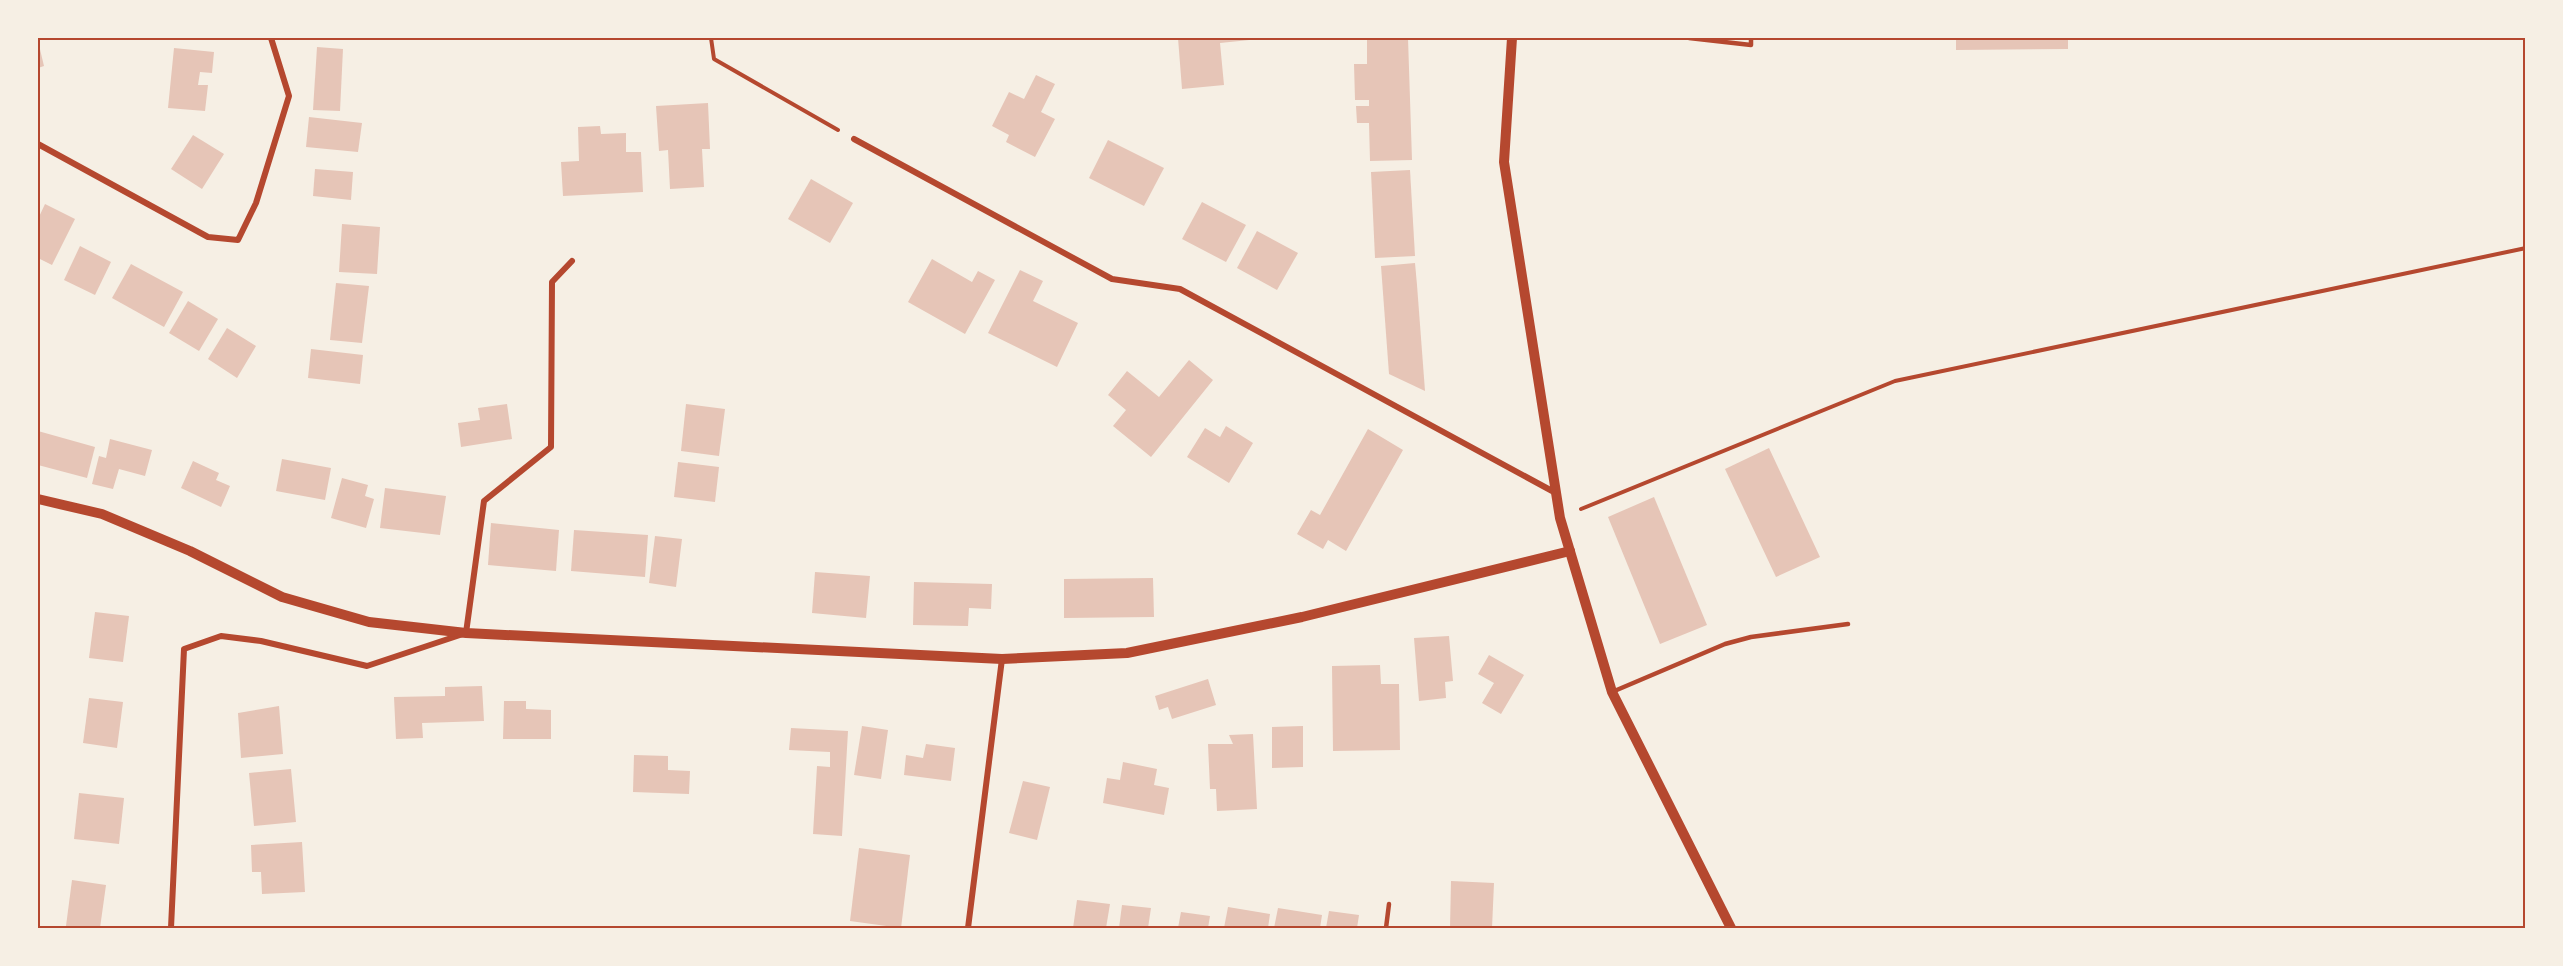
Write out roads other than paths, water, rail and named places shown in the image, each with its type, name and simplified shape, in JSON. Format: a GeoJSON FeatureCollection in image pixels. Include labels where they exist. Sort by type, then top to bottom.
{"type":"FeatureCollection","features":[{"type":"Feature","properties":{"kind":"street"},"geometry":{"type":"LineString","coordinates":[[38,144],[208,237],[238,240],[256,203],[289,96],[271,38]]}},
{"type":"Feature","properties":{"kind":"street"},"geometry":{"type":"LineString","coordinates":[[1512,38],[1504,162],[1554,492],[1560,518],[1612,692],[1731,928]]}},
{"type":"Feature","properties":{"kind":"street"},"geometry":{"type":"LineString","coordinates":[[855,139],[1112,279],[1180,290],[1554,492]]}},
{"type":"Feature","properties":{"kind":"street"},"geometry":{"type":"LineString","coordinates":[[466,633],[484,501],[551,447],[552,282],[572,261]]}},
{"type":"Feature","properties":{"kind":"street"},"geometry":{"type":"LineString","coordinates":[[38,499],[102,514],[190,551],[282,597],[369,622],[466,633],[1002,659],[1127,653],[1302,617],[1570,551]]}},
{"type":"Feature","properties":{"kind":"street"},"geometry":{"type":"LineString","coordinates":[[171,928],[184,649],[221,636],[261,641],[367,666],[466,633]]}},
{"type":"Feature","properties":{"kind":"street"},"geometry":{"type":"LineString","coordinates":[[968,928],[1002,659]]}},
{"type":"Feature","properties":{"kind":"lane"},"geometry":{"type":"LineString","coordinates":[[1689,38],[1751,45],[1751,38]]}},
{"type":"Feature","properties":{"kind":"lane"},"geometry":{"type":"LineString","coordinates":[[1612,692],[1725,644],[1751,637],[1848,624]]}},
{"type":"Feature","properties":{"kind":"lane"},"geometry":{"type":"LineString","coordinates":[[1386,928],[1389,904]]}}]}
